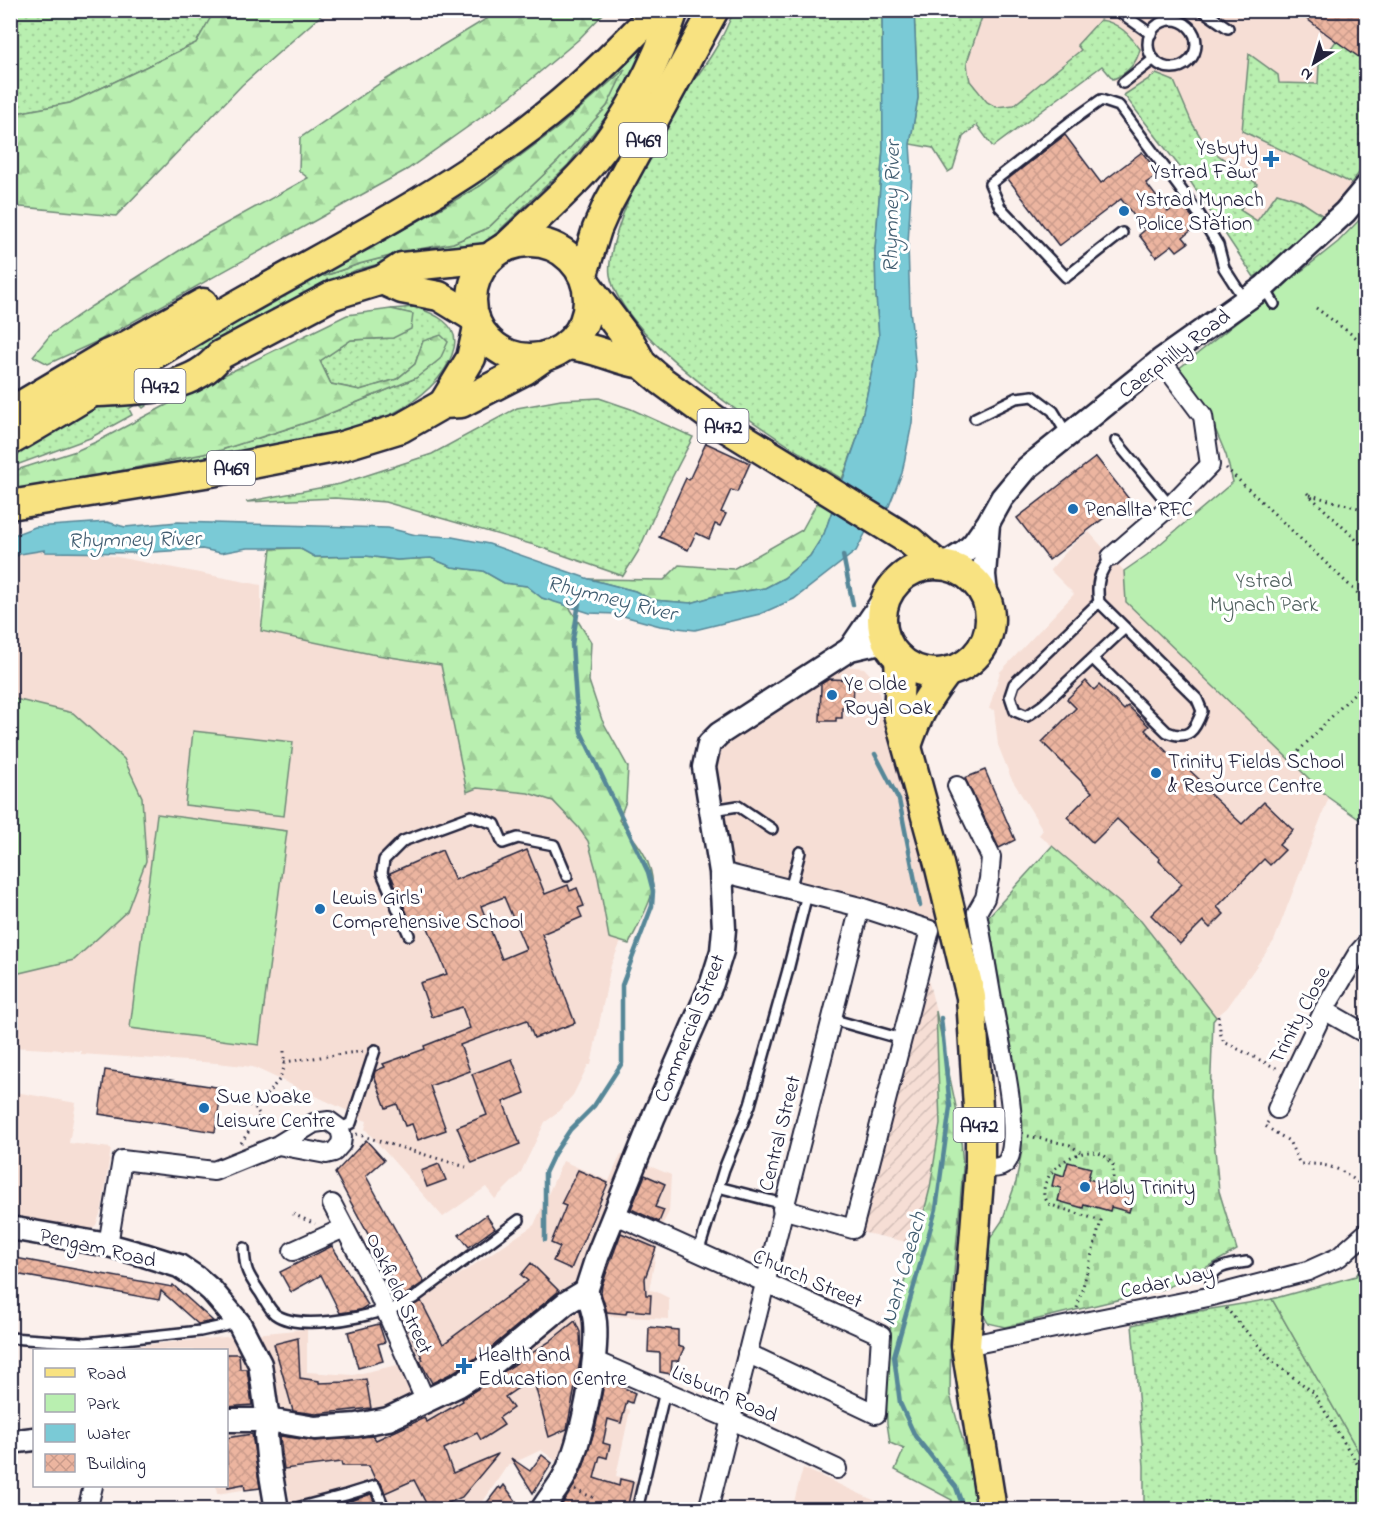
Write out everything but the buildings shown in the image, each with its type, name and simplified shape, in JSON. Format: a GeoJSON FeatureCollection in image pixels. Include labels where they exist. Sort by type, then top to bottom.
{"type":"FeatureCollection","features":[{"type":"Feature","properties":{"kind":"main road"},"geometry":{"type":"LineString","coordinates":[[126,346],[321,237],[470,148],[566,74],[632,10]]}},
{"type":"Feature","properties":{"kind":"main road"},"geometry":{"type":"LineString","coordinates":[[91,392],[361,236],[489,157],[564,101],[657,10]]}},
{"type":"Feature","properties":{"kind":"main road","name":"A469"},"geometry":{"type":"LineString","coordinates":[[498,252],[561,196],[603,147],[645,78],[674,10]]}},
{"type":"Feature","properties":{"kind":"main road","name":"A469"},"geometry":{"type":"LineString","coordinates":[[585,280],[593,240],[608,204],[714,10]]}},
{"type":"Feature","properties":{"kind":"main road"},"geometry":{"type":"LineString","coordinates":[[382,280],[402,289],[439,296],[477,322],[490,342],[507,353],[526,358],[556,350],[584,324],[589,298],[585,280],[574,261],[564,251],[536,241],[521,242],[498,252],[475,280],[472,292],[477,322]]}},
{"type":"Feature","properties":{"kind":"main road","name":"A472"},"geometry":{"type":"LineString","coordinates":[[10,412],[91,392],[151,388],[171,384],[210,368],[220,355],[333,295],[382,280],[402,267],[498,252]]}},
{"type":"Feature","properties":{"kind":"main road","name":"A472"},"geometry":{"type":"LineString","coordinates":[[585,280],[632,345],[642,364],[722,425],[910,541],[941,565]]}},
{"type":"Feature","properties":{"kind":"main road","name":"A469"},"geometry":{"type":"LineString","coordinates":[[443,404],[471,358],[477,322]]}},
{"type":"Feature","properties":{"kind":"main road","name":"A472"},"geometry":{"type":"LineString","coordinates":[[10,441],[45,405],[108,354],[126,346],[180,359],[220,355]]}},
{"type":"Feature","properties":{"kind":"main road","name":"A472"},"geometry":{"type":"LineString","coordinates":[[556,350],[583,346],[604,352],[620,360],[642,364]]}},
{"type":"Feature","properties":{"kind":"main road","name":"A469"},"geometry":{"type":"LineString","coordinates":[[10,505],[210,472],[339,447],[401,428],[443,404],[461,403],[525,370],[556,350]]}},
{"type":"Feature","properties":{"kind":"main road"},"geometry":{"type":"LineString","coordinates":[[882,524],[898,560],[898,574],[891,589],[882,612],[882,628],[893,651],[914,668],[930,672],[948,671],[964,664],[977,653],[986,638],[990,621],[987,603],[981,590],[971,578],[958,570],[941,565],[915,569],[891,589]]}},
{"type":"Feature","properties":{"kind":"main road","name":"A472"},"geometry":{"type":"LineString","coordinates":[[893,651],[900,678],[898,714],[939,864],[971,997],[980,1167],[966,1346],[992,1509]]}},
{"type":"Feature","properties":{"kind":"main road"},"geometry":{"type":"LineString","coordinates":[[907,746],[923,704],[948,671]]}},
{"type":"Feature","properties":{"kind":"street","name":"Caerphilly Road"},"geometry":{"type":"LineString","coordinates":[[941,565],[965,552],[988,523],[1002,498],[1027,468],[1161,360],[1245,300],[1269,295],[1366,187]]}},
{"type":"Feature","properties":{"kind":"street"},"geometry":{"type":"LineString","coordinates":[[1111,557],[1170,506],[1210,465],[1203,417],[1161,360]]}},
{"type":"Feature","properties":{"kind":"street","name":"Caerphilly Road"},"geometry":{"type":"LineString","coordinates":[[987,603],[984,575],[988,523]]}},
{"type":"Feature","properties":{"kind":"street","name":"Commercial Street"},"geometry":{"type":"LineString","coordinates":[[850,649],[891,589]]}},
{"type":"Feature","properties":{"kind":"street","name":"Commercial Street"},"geometry":{"type":"LineString","coordinates":[[586,1291],[614,1214],[712,983],[722,951],[721,872],[704,766],[709,744],[719,734],[850,649],[876,643],[893,651]]}},
{"type":"Feature","properties":{"kind":"street"},"geometry":{"type":"LineString","coordinates":[[957,786],[991,857],[985,898],[977,912],[1012,1107],[1011,1155],[1008,1162],[993,1168],[980,1167]]}},
{"type":"Feature","properties":{"kind":"street"},"geometry":{"type":"LineString","coordinates":[[721,872],[860,907],[930,930],[853,1229],[783,1207]]}},
{"type":"Feature","properties":{"kind":"street","name":"Central Street"},"geometry":{"type":"LineString","coordinates":[[708,1509],[860,907]]}},
{"type":"Feature","properties":{"kind":"street","name":"Trinity Close"},"geometry":{"type":"LineString","coordinates":[[1277,1109],[1324,1010],[1358,953],[1366,944]]}},
{"type":"Feature","properties":{"kind":"street"},"geometry":{"type":"LineString","coordinates":[[1324,1010],[1366,1034]]}},
{"type":"Feature","properties":{"kind":"street"},"geometry":{"type":"LineString","coordinates":[[108,1245],[122,1160],[214,1171],[278,1145],[314,1123],[329,1121],[340,1129],[342,1137],[341,1144],[334,1152],[326,1154],[278,1145]]}},
{"type":"Feature","properties":{"kind":"street","name":"Oakfield Street"},"geometry":{"type":"LineString","coordinates":[[332,1204],[374,1284],[426,1402]]}},
{"type":"Feature","properties":{"kind":"street","name":"Church Street"},"geometry":{"type":"LineString","coordinates":[[614,1214],[881,1335],[876,1414],[747,1353]]}},
{"type":"Feature","properties":{"kind":"street","name":"Pengam Road"},"geometry":{"type":"LineString","coordinates":[[10,1228],[108,1245],[179,1266],[212,1291],[239,1323],[260,1364],[268,1420],[266,1435],[268,1456],[277,1509]]}},
{"type":"Feature","properties":{"kind":"street"},"geometry":{"type":"LineString","coordinates":[[293,1251],[344,1228]]}},
{"type":"Feature","properties":{"kind":"street","name":"Cedar Way"},"geometry":{"type":"LineString","coordinates":[[966,1346],[1214,1295],[1308,1271],[1339,1257],[1366,1233]]}},
{"type":"Feature","properties":{"kind":"street"},"geometry":{"type":"LineString","coordinates":[[228,1420],[268,1420],[315,1428],[357,1425],[388,1419],[426,1402],[495,1362],[566,1303],[586,1291],[595,1323],[595,1361],[577,1443],[566,1474],[542,1509]]}},
{"type":"Feature","properties":{"kind":"street","name":"Lisburn Road"},"geometry":{"type":"LineString","coordinates":[[595,1361],[730,1419],[837,1469]]}},
{"type":"Feature","properties":{"kind":"street"},"geometry":{"type":"LineString","coordinates":[[10,1442],[33,1439]]}},
{"type":"Feature","properties":{"kind":"street"},"geometry":{"type":"LineString","coordinates":[[87,1509],[92,1487]]}},
{"type":"Feature","properties":{"kind":"lane"},"geometry":{"type":"LineString","coordinates":[[1117,10],[1150,34]]}},
{"type":"Feature","properties":{"kind":"lane"},"geometry":{"type":"LineString","coordinates":[[1202,10],[1228,28]]}},
{"type":"Feature","properties":{"kind":"lane"},"geometry":{"type":"LineString","coordinates":[[1176,20],[1190,27],[1196,41],[1193,56],[1182,66],[1167,67],[1154,59],[1149,46],[1150,34],[1161,22],[1176,20]]}},
{"type":"Feature","properties":{"kind":"lane"},"geometry":{"type":"LineString","coordinates":[[1123,83],[1154,59]]}},
{"type":"Feature","properties":{"kind":"lane"},"geometry":{"type":"LineString","coordinates":[[1122,233],[1066,277],[1000,207],[990,184],[1101,100],[1119,106],[1199,214],[1218,245],[1224,268],[1245,300]]}},
{"type":"Feature","properties":{"kind":"lane"},"geometry":{"type":"LineString","coordinates":[[975,418],[1016,398],[1034,396],[1053,411],[1068,435]]}},
{"type":"Feature","properties":{"kind":"lane"},"geometry":{"type":"LineString","coordinates":[[1116,441],[1170,506]]}},
{"type":"Feature","properties":{"kind":"lane"},"geometry":{"type":"LineString","coordinates":[[1094,660],[1167,732],[1178,736],[1187,735],[1197,727],[1202,711],[1197,699],[1099,602],[1096,588],[1099,573],[1111,557]]}},
{"type":"Feature","properties":{"kind":"lane"},"geometry":{"type":"LineString","coordinates":[[1099,602],[1014,684],[1010,696],[1015,711],[1027,716],[1035,711],[1094,660],[1125,628]]}},
{"type":"Feature","properties":{"kind":"lane"},"geometry":{"type":"LineString","coordinates":[[710,811],[738,806],[772,829]]}},
{"type":"Feature","properties":{"kind":"lane"},"geometry":{"type":"LineString","coordinates":[[409,935],[382,873],[384,860],[403,841],[432,830],[471,816],[495,824],[503,843],[518,838],[554,845],[567,876]]}},
{"type":"Feature","properties":{"kind":"lane"},"geometry":{"type":"LineString","coordinates":[[698,1253],[718,1187],[750,1106],[788,970],[798,892],[800,852]]}},
{"type":"Feature","properties":{"kind":"lane"},"geometry":{"type":"LineString","coordinates":[[831,1019],[902,1039]]}},
{"type":"Feature","properties":{"kind":"lane"},"geometry":{"type":"LineString","coordinates":[[340,1129],[351,1123],[375,1050]]}},
{"type":"Feature","properties":{"kind":"lane"},"geometry":{"type":"LineString","coordinates":[[718,1187],[783,1207]]}},
{"type":"Feature","properties":{"kind":"lane"},"geometry":{"type":"LineString","coordinates":[[244,1248],[245,1269],[274,1313],[287,1320],[322,1322],[386,1311],[414,1298],[519,1220]]}},
{"type":"Feature","properties":{"kind":"lane"},"geometry":{"type":"LineString","coordinates":[[1214,1295],[1211,1280],[1218,1269],[1248,1262]]}},
{"type":"Feature","properties":{"kind":"lane"},"geometry":{"type":"LineString","coordinates":[[10,1338],[86,1343],[200,1331],[239,1323]]}},
{"type":"Feature","properties":{"kind":"lane"},"geometry":{"type":"LineString","coordinates":[[637,1509],[665,1391]]}},
{"type":"Feature","properties":{"kind":"lane"},"geometry":{"type":"LineString","coordinates":[[289,1509],[346,1495],[375,1485],[385,1509]]}},
{"type":"Feature","properties":{"kind":"path"},"geometry":{"type":"LineString","coordinates":[[1316,308],[1366,345]]}},
{"type":"Feature","properties":{"kind":"path"},"geometry":{"type":"LineString","coordinates":[[1208,451],[1366,601]]}},
{"type":"Feature","properties":{"kind":"path"},"geometry":{"type":"LineString","coordinates":[[1366,510],[1307,493],[1366,549]]}},
{"type":"Feature","properties":{"kind":"path"},"geometry":{"type":"LineString","coordinates":[[1290,760],[1366,681]]}},
{"type":"Feature","properties":{"kind":"path"},"geometry":{"type":"LineString","coordinates":[[1218,1016],[1224,1042],[1292,1077]]}},
{"type":"Feature","properties":{"kind":"path"},"geometry":{"type":"LineString","coordinates":[[255,1108],[279,1080],[284,1062],[284,1048]]}},
{"type":"Feature","properties":{"kind":"path"},"geometry":{"type":"LineString","coordinates":[[284,1062],[375,1050]]}},
{"type":"Feature","properties":{"kind":"path"},"geometry":{"type":"LineString","coordinates":[[222,1092],[255,1108],[260,1115],[241,1142],[245,1158]]}},
{"type":"Feature","properties":{"kind":"path"},"geometry":{"type":"LineString","coordinates":[[1277,1109],[1265,1126],[1289,1141],[1300,1164],[1322,1163],[1339,1169],[1366,1190]]}},
{"type":"Feature","properties":{"kind":"path"},"geometry":{"type":"LineString","coordinates":[[340,1129],[466,1167]]}},
{"type":"Feature","properties":{"kind":"path"},"geometry":{"type":"LineString","coordinates":[[1012,1132],[1070,1145],[1080,1152]]}},
{"type":"Feature","properties":{"kind":"path"},"geometry":{"type":"LineString","coordinates":[[1073,1324],[1101,1221],[1048,1204],[1044,1194],[1047,1181],[1070,1156],[1090,1151],[1105,1155],[1113,1165],[1113,1186]]}},
{"type":"Feature","properties":{"kind":"path"},"geometry":{"type":"LineString","coordinates":[[293,1214],[311,1222]]}},
{"type":"Feature","properties":{"kind":"path"},"geometry":{"type":"LineString","coordinates":[[1214,1295],[1273,1362],[1313,1392],[1366,1478]]}},
{"type":"Feature","properties":{"kind":"shaded area","name":"Ysbyty Ystrad Fawr"},"geometry":{"type":"Polygon","coordinates":[[[958,11],[1366,11],[1366,187],[1264,287],[1187,172],[1103,66],[993,146],[949,54],[958,11]]]}},
{"type":"Feature","properties":{"kind":"shaded area","name":"Trinity Fields School & Resource Centre"},"geometry":{"type":"Polygon","coordinates":[[[1089,532],[1124,571],[1126,602],[1329,797],[1274,941],[1227,1008],[1216,1017],[1141,920],[1039,835],[1043,830],[1011,778],[998,745],[994,710],[989,709],[1000,672],[1074,594],[1050,570],[1076,541],[1089,532]]]}},
{"type":"Feature","properties":{"kind":"shaded area","name":"Lewis Girls' Comprehensive School"},"geometry":{"type":"Polygon","coordinates":[[[45,550],[46,552],[97,553],[261,585],[261,628],[462,646],[580,762],[623,937],[611,965],[591,1065],[588,1065],[573,1095],[555,1115],[545,1122],[520,1174],[495,1199],[486,1187],[443,1217],[365,1129],[367,1121],[347,1114],[348,1111],[253,1067],[11,1047],[10,560],[20,554],[45,550]]]}},
{"type":"Feature","properties":{"kind":"shaded area"},"geometry":{"type":"Polygon","coordinates":[[[845,666],[864,668],[876,681],[891,744],[942,912],[932,928],[728,874],[713,771],[720,746],[835,669],[845,666]]]}},
{"type":"Feature","properties":{"kind":"shaded area"},"geometry":{"type":"Polygon","coordinates":[[[928,979],[936,1011],[940,1124],[930,1188],[916,1244],[856,1231],[928,979]]]}},
{"type":"Feature","properties":{"kind":"shaded area"},"geometry":{"type":"Polygon","coordinates":[[[10,1091],[76,1103],[69,1143],[111,1148],[102,1209],[96,1225],[90,1230],[11,1219],[10,1091]]]}},
{"type":"Feature","properties":{"kind":"shaded area"},"geometry":{"type":"Polygon","coordinates":[[[621,1154],[671,1175],[669,1212],[661,1227],[649,1290],[669,1298],[669,1319],[586,1315],[581,1393],[630,1410],[616,1476],[638,1481],[629,1509],[579,1509],[588,1493],[571,1486],[560,1464],[541,1450],[507,1466],[478,1509],[292,1509],[287,1483],[217,1494],[216,1487],[228,1487],[228,1349],[123,1349],[123,1347],[307,1329],[307,1372],[353,1375],[415,1361],[397,1316],[534,1225],[563,1161],[609,1181],[621,1154]]]}},
{"type":"Feature","properties":{"kind":"shaded area"},"geometry":{"type":"Polygon","coordinates":[[[803,1468],[893,1509],[792,1509],[803,1468]]]}},
{"type":"Feature","properties":{"kind":"green space"},"geometry":{"type":"Polygon","coordinates":[[[215,10],[326,11],[242,85],[116,216],[11,206],[11,114],[70,103],[196,43],[215,10]]]}},
{"type":"Feature","properties":{"kind":"green space"},"geometry":{"type":"Polygon","coordinates":[[[11,11],[215,11],[196,43],[70,103],[11,114],[11,11]]]}},
{"type":"Feature","properties":{"kind":"green space"},"geometry":{"type":"Polygon","coordinates":[[[499,11],[606,11],[578,40],[510,97],[408,169],[100,340],[48,364],[33,356],[51,334],[92,306],[196,240],[308,178],[299,171],[300,138],[382,82],[499,11]]]}},
{"type":"Feature","properties":{"kind":"green space"},"geometry":{"type":"Polygon","coordinates":[[[734,11],[882,11],[883,149],[875,250],[879,337],[858,436],[842,479],[746,417],[673,360],[643,331],[621,302],[610,275],[610,262],[620,224],[645,160],[666,120],[717,46],[734,11]]]}},
{"type":"Feature","properties":{"kind":"green space"},"geometry":{"type":"Polygon","coordinates":[[[914,11],[984,11],[967,62],[968,72],[970,81],[987,102],[996,107],[1014,105],[1081,50],[1077,45],[1100,20],[1112,23],[1123,30],[1140,49],[1134,63],[1123,74],[1113,79],[1102,66],[993,147],[977,125],[963,137],[953,169],[948,172],[933,148],[910,144],[918,98],[914,11]]]}},
{"type":"Feature","properties":{"kind":"green space"},"geometry":{"type":"Polygon","coordinates":[[[653,25],[646,46],[612,109],[568,165],[488,241],[455,251],[413,255],[356,270],[283,305],[205,348],[182,353],[319,268],[325,276],[359,264],[413,250],[453,243],[488,228],[558,161],[607,106],[624,70],[559,127],[480,186],[397,233],[360,245],[653,25]]]}},
{"type":"Feature","properties":{"kind":"green space"},"geometry":{"type":"Polygon","coordinates":[[[1336,41],[1363,59],[1366,54],[1366,164],[1351,183],[1242,131],[1249,54],[1278,75],[1279,83],[1318,84],[1319,65],[1336,41]]]}},
{"type":"Feature","properties":{"kind":"green space"},"geometry":{"type":"Polygon","coordinates":[[[625,69],[607,106],[558,161],[488,228],[453,243],[413,250],[324,276],[319,268],[360,245],[397,233],[480,186],[559,127],[625,69]]]}},
{"type":"Feature","properties":{"kind":"green space"},"geometry":{"type":"Polygon","coordinates":[[[1156,74],[1174,81],[1192,123],[1206,146],[1257,184],[1240,210],[1257,221],[1277,193],[1299,200],[1322,215],[1320,225],[1254,277],[1186,175],[1124,95],[1156,74]]]}},
{"type":"Feature","properties":{"kind":"green space","name":"Ystrad Mynach Park"},"geometry":{"type":"Polygon","coordinates":[[[1366,213],[1366,824],[1329,798],[1126,602],[1124,571],[1147,555],[1233,482],[1226,455],[1211,419],[1177,370],[1338,242],[1366,213]]]}},
{"type":"Feature","properties":{"kind":"green space"},"geometry":{"type":"Polygon","coordinates":[[[415,307],[437,316],[449,326],[455,340],[454,348],[440,376],[429,388],[416,399],[386,417],[341,434],[232,458],[61,481],[218,451],[314,420],[416,378],[423,341],[415,364],[397,379],[360,390],[331,384],[320,361],[351,340],[393,338],[412,314],[391,309],[415,307]]]}},
{"type":"Feature","properties":{"kind":"green space"},"geometry":{"type":"Polygon","coordinates":[[[391,309],[413,314],[411,329],[393,338],[351,340],[320,361],[331,384],[360,390],[397,379],[415,364],[423,341],[441,335],[448,342],[440,359],[416,378],[314,420],[218,451],[11,493],[10,472],[76,451],[98,441],[214,380],[347,315],[391,309]]]}},
{"type":"Feature","properties":{"kind":"green space"},"geometry":{"type":"Polygon","coordinates":[[[147,398],[147,405],[143,408],[138,403],[129,409],[132,415],[90,438],[11,467],[11,450],[102,403],[147,398]]]}},
{"type":"Feature","properties":{"kind":"green space"},"geometry":{"type":"Polygon","coordinates":[[[599,398],[631,409],[693,437],[665,491],[638,552],[623,576],[534,545],[385,502],[335,498],[246,502],[340,484],[432,454],[517,408],[561,400],[599,398]]]}},
{"type":"Feature","properties":{"kind":"green space"},"geometry":{"type":"Polygon","coordinates":[[[818,501],[832,511],[824,534],[810,556],[784,578],[765,588],[715,596],[691,603],[652,600],[635,591],[589,579],[664,580],[679,565],[733,569],[802,530],[818,501]]]}},
{"type":"Feature","properties":{"kind":"green space"},"geometry":{"type":"Polygon","coordinates":[[[299,548],[315,557],[366,556],[397,560],[431,558],[452,567],[483,571],[504,583],[527,586],[542,598],[568,605],[591,642],[589,681],[602,720],[628,767],[626,801],[619,820],[643,853],[651,871],[651,897],[629,944],[609,938],[598,877],[588,841],[553,801],[528,793],[477,788],[467,792],[441,665],[371,654],[261,631],[271,549],[299,548]]]}},
{"type":"Feature","properties":{"kind":"green space"},"geometry":{"type":"Polygon","coordinates":[[[11,698],[73,713],[124,759],[142,797],[146,861],[127,911],[74,960],[11,975],[11,698]]]}},
{"type":"Feature","properties":{"kind":"green space"},"geometry":{"type":"Polygon","coordinates":[[[193,731],[293,742],[284,816],[185,805],[193,731]]]}},
{"type":"Feature","properties":{"kind":"green space"},"geometry":{"type":"Polygon","coordinates":[[[157,814],[287,831],[259,1045],[130,1028],[157,814]]]}},
{"type":"Feature","properties":{"kind":"green space"},"geometry":{"type":"Polygon","coordinates":[[[1052,846],[1141,921],[1216,1017],[1213,1021],[1210,1098],[1219,1191],[1237,1250],[1184,1280],[1163,1289],[1005,1327],[988,1323],[982,1312],[985,1246],[1002,1221],[1016,1182],[1022,1150],[1016,1073],[988,917],[1052,846]]]}},
{"type":"Feature","properties":{"kind":"green space"},"geometry":{"type":"Polygon","coordinates":[[[936,1011],[960,1126],[963,1168],[951,1309],[950,1395],[982,1509],[948,1509],[952,1500],[895,1470],[904,1449],[890,1443],[887,1423],[885,1368],[891,1325],[916,1244],[930,1188],[940,1124],[936,1011]]]}},
{"type":"Feature","properties":{"kind":"green space"},"geometry":{"type":"Polygon","coordinates":[[[1366,1260],[1366,1465],[1272,1299],[1356,1276],[1366,1260]]]}},
{"type":"Feature","properties":{"kind":"green space"},"geometry":{"type":"Polygon","coordinates":[[[1272,1299],[1366,1465],[1366,1509],[1144,1509],[1144,1466],[1132,1325],[1181,1314],[1272,1299]]]}},
{"type":"Feature","properties":{"kind":"water","name":"Rhymney River"},"geometry":{"type":"Polygon","coordinates":[[[882,11],[914,11],[918,98],[910,144],[912,174],[908,244],[910,308],[916,372],[912,423],[902,473],[889,506],[868,528],[856,551],[794,599],[760,614],[695,630],[660,626],[616,614],[590,613],[542,598],[527,586],[504,583],[483,571],[452,567],[431,558],[397,560],[366,556],[315,557],[299,548],[247,548],[221,553],[202,549],[137,553],[45,552],[45,550],[20,554],[11,560],[11,536],[35,527],[107,522],[125,527],[178,522],[388,528],[416,535],[452,537],[489,544],[589,579],[635,591],[652,600],[691,603],[715,596],[765,588],[784,578],[810,556],[824,534],[858,436],[879,337],[875,250],[883,149],[882,11]]]}},
{"type":"Feature","properties":{"kind":"waterway","name":"Nant Caeach"},"geometry":{"type":"LineString","coordinates":[[843,555],[853,605]]}},
{"type":"Feature","properties":{"kind":"waterway","name":"Rhymney River"},"geometry":{"type":"LineString","coordinates":[[545,1240],[545,1173],[570,1130],[594,1106],[622,1063],[622,985],[652,906],[653,891],[648,872],[581,732],[576,701],[572,644],[579,603]]}},
{"type":"Feature","properties":{"kind":"waterway","name":"Nant Caeach"},"geometry":{"type":"LineString","coordinates":[[875,754],[899,800],[920,906]]}},
{"type":"Feature","properties":{"kind":"waterway","name":"Nant Caeach"},"geometry":{"type":"LineString","coordinates":[[941,1018],[950,1107],[936,1209],[894,1356],[900,1403],[915,1436],[956,1487],[964,1510]]}},
{"type":"Feature","properties":{"kind":"place","name":"Ysbyty Ystrad Fawr"},"geometry":{"type":"Point","coordinates":[1271,159]}},
{"type":"Feature","properties":{"kind":"place","name":"Ystrad Mynach Police Station"},"geometry":{"type":"Point","coordinates":[1124,211]}},
{"type":"Feature","properties":{"kind":"place","name":"Penallta RFC"},"geometry":{"type":"Point","coordinates":[1073,509]}},
{"type":"Feature","properties":{"kind":"place","name":"Ye Olde Royal Oak"},"geometry":{"type":"Point","coordinates":[832,695]}},
{"type":"Feature","properties":{"kind":"place","name":"Trinity Fields School & Resource Centre"},"geometry":{"type":"Point","coordinates":[1156,773]}},
{"type":"Feature","properties":{"kind":"place","name":"Lewis Girls' Comprehensive School"},"geometry":{"type":"Point","coordinates":[320,909]}},
{"type":"Feature","properties":{"kind":"place","name":"Sue Noake Leisure Centre"},"geometry":{"type":"Point","coordinates":[204,1108]}},
{"type":"Feature","properties":{"kind":"place","name":"Holy Trinity"},"geometry":{"type":"Point","coordinates":[1085,1187]}},
{"type":"Feature","properties":{"kind":"place","name":"Health and Education Centre"},"geometry":{"type":"Point","coordinates":[464,1366]}}]}
